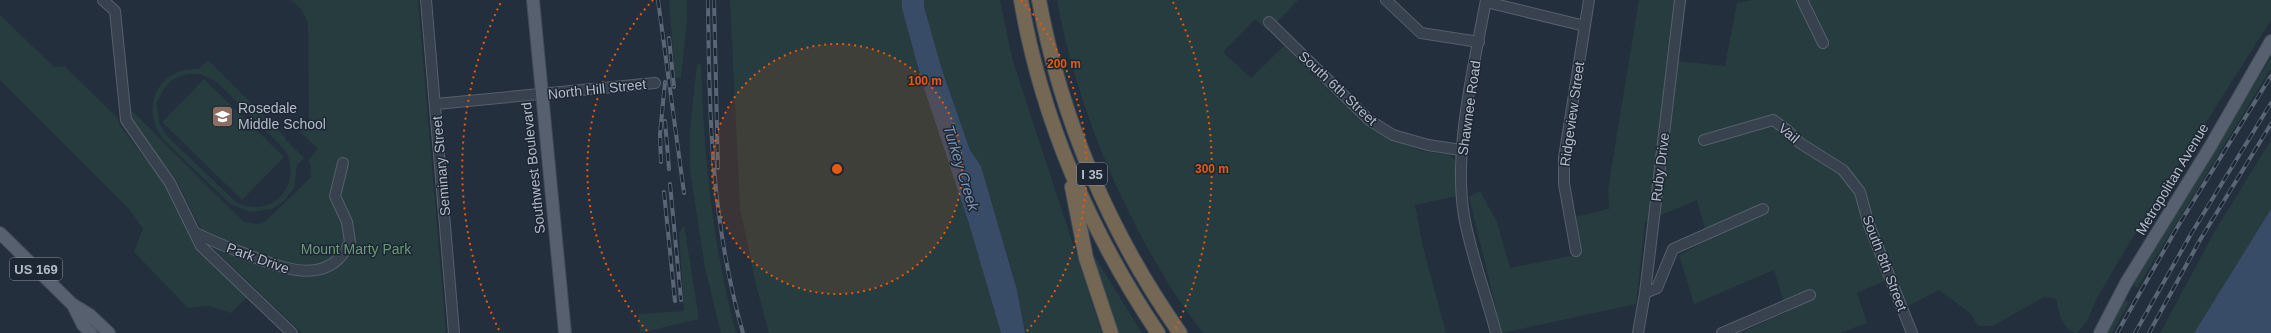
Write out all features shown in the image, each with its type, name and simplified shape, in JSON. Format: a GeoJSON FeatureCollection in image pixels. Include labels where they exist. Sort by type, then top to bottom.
{"type":"FeatureCollection","features":[{"type":"Feature","properties":{"kind":"highway","name":"I 35"},"geometry":{"type":"LineString","coordinates":[[1021,0],[1035,63],[1065,157],[1106,246],[1158,333]]}},
{"type":"Feature","properties":{"kind":"highway","name":"I 35"},"geometry":{"type":"LineString","coordinates":[[1039,0],[1060,88],[1073,128],[1107,211],[1129,253],[1180,333]]}},
{"type":"Feature","properties":{"kind":"highway"},"geometry":{"type":"LineString","coordinates":[[1065,157],[1086,258],[1111,333]]}},
{"type":"Feature","properties":{"kind":"main road","name":"Southwest Boulevard"},"geometry":{"type":"LineString","coordinates":[[532,0],[540,94],[565,333]]}},
{"type":"Feature","properties":{"kind":"main road","name":"Metropolitan Avenue"},"geometry":{"type":"LineString","coordinates":[[2100,333],[2126,283],[2210,147],[2271,41]]}},
{"type":"Feature","properties":{"kind":"main road","name":"US 169"},"geometry":{"type":"LineString","coordinates":[[0,233],[72,304],[90,315],[109,333]]}},
{"type":"Feature","properties":{"kind":"main road","name":"US 169"},"geometry":{"type":"LineString","coordinates":[[72,304],[83,325],[91,333]]}},
{"type":"Feature","properties":{"kind":"street"},"geometry":{"type":"LineString","coordinates":[[103,0],[114,12],[126,120],[170,182],[201,246],[292,333]]}},
{"type":"Feature","properties":{"kind":"street","name":"Seminary Street"},"geometry":{"type":"LineString","coordinates":[[426,0],[436,104],[454,333]]}},
{"type":"Feature","properties":{"kind":"street"},"geometry":{"type":"LineString","coordinates":[[1386,0],[1421,33],[1479,42]]}},
{"type":"Feature","properties":{"kind":"street","name":"Ridgeview Street"},"geometry":{"type":"LineString","coordinates":[[1576,251],[1564,184],[1564,158],[1589,0]]}},
{"type":"Feature","properties":{"kind":"street","name":"Ruby Drive"},"geometry":{"type":"LineString","coordinates":[[1638,333],[1645,293],[1680,0]]}},
{"type":"Feature","properties":{"kind":"street"},"geometry":{"type":"LineString","coordinates":[[1802,0],[1823,43]]}},
{"type":"Feature","properties":{"kind":"street"},"geometry":{"type":"LineString","coordinates":[[1486,1],[1585,26]]}},
{"type":"Feature","properties":{"kind":"street","name":"Shawnee Road"},"geometry":{"type":"LineString","coordinates":[[1486,1],[1461,150],[1464,216],[1496,333]]}},
{"type":"Feature","properties":{"kind":"street","name":"South 6th Street"},"geometry":{"type":"LineString","coordinates":[[1269,22],[1369,120],[1393,135],[1428,145],[1461,150]]}},
{"type":"Feature","properties":{"kind":"street","name":"North Hill Street"},"geometry":{"type":"LineString","coordinates":[[436,104],[655,83]]}},
{"type":"Feature","properties":{"kind":"street","name":"Vail"},"geometry":{"type":"LineString","coordinates":[[1704,140],[1773,120],[1788,130],[1800,143],[1843,170],[1860,192]]}},
{"type":"Feature","properties":{"kind":"street","name":"Park Drive"},"geometry":{"type":"LineString","coordinates":[[194,232],[287,270],[302,272],[322,269],[337,261],[350,242],[347,222],[335,196],[343,163]]}},
{"type":"Feature","properties":{"kind":"street","name":"South 8th Street"},"geometry":{"type":"LineString","coordinates":[[1860,192],[1869,225],[1912,333]]}},
{"type":"Feature","properties":{"kind":"street"},"geometry":{"type":"LineString","coordinates":[[1645,293],[1657,288],[1673,249],[1763,209]]}},
{"type":"Feature","properties":{"kind":"street"},"geometry":{"type":"LineString","coordinates":[[1722,333],[1810,295]]}},
{"type":"Feature","properties":{"kind":"green space","name":"Mount Marty Park"},"geometry":{"type":"Polygon","coordinates":[[[291,0],[418,0],[446,333],[302,333],[213,248],[197,222],[176,180],[135,129],[127,112],[130,109],[244,222],[258,224],[266,221],[311,177],[310,163],[308,160],[318,149],[299,131],[309,120],[308,24],[302,10],[291,0]]]}},
{"type":"Feature","properties":{"kind":"green space"},"geometry":{"type":"Polygon","coordinates":[[[669,0],[687,0],[687,19],[681,78],[675,77],[669,0]]]}},
{"type":"Feature","properties":{"kind":"green space"},"geometry":{"type":"Polygon","coordinates":[[[730,0],[902,0],[902,9],[969,224],[1001,333],[769,333],[756,285],[740,208],[730,0]]]}},
{"type":"Feature","properties":{"kind":"green space"},"geometry":{"type":"Polygon","coordinates":[[[924,0],[1000,0],[1012,58],[1102,333],[1025,333],[1017,290],[981,166],[970,150],[942,70],[923,7],[924,0]]]}},
{"type":"Feature","properties":{"kind":"green space"},"geometry":{"type":"Polygon","coordinates":[[[1057,0],[1298,0],[1268,31],[1255,19],[1223,52],[1251,78],[1284,46],[1363,124],[1392,140],[1422,151],[1450,155],[1455,160],[1457,196],[1415,205],[1423,247],[1446,333],[1203,333],[1178,299],[1165,278],[1129,213],[1113,179],[1085,108],[1064,36],[1057,0]]]}},
{"type":"Feature","properties":{"kind":"green space"},"geometry":{"type":"Polygon","coordinates":[[[1639,0],[1687,0],[1678,61],[1725,66],[1737,3],[1753,0],[2271,0],[2271,20],[2125,250],[2097,298],[2087,321],[2077,333],[2068,329],[2065,325],[2060,315],[2056,299],[2044,297],[1993,326],[1978,326],[1971,314],[1939,290],[1908,306],[1896,276],[1857,293],[1867,323],[1840,333],[1740,333],[1787,312],[1774,270],[1694,304],[1679,255],[1708,240],[1697,200],[1645,222],[1636,304],[1502,333],[1469,197],[1480,191],[1497,222],[1510,268],[1581,254],[1575,217],[1609,209],[1608,189],[1639,0]]]}},
{"type":"Feature","properties":{"kind":"green space"},"geometry":{"type":"Polygon","coordinates":[[[0,15],[54,67],[64,66],[116,116],[121,127],[169,190],[192,236],[249,295],[231,313],[209,306],[188,308],[134,252],[143,228],[128,208],[0,80],[0,15]]]}},
{"type":"Feature","properties":{"kind":"green space"},"geometry":{"type":"Polygon","coordinates":[[[2271,57],[2271,68],[2137,288],[2133,285],[2271,57]]]}},
{"type":"Feature","properties":{"kind":"green space"},"geometry":{"type":"Polygon","coordinates":[[[208,60],[304,158],[297,165],[294,188],[283,202],[272,209],[250,212],[230,204],[163,139],[156,127],[153,114],[153,102],[157,91],[163,82],[173,75],[185,70],[199,69],[208,60]],[[188,74],[173,79],[163,90],[157,103],[159,123],[167,136],[236,202],[249,207],[262,207],[272,203],[281,196],[287,186],[290,175],[290,163],[285,150],[217,82],[201,74],[188,74]]]}},
{"type":"Feature","properties":{"kind":"green space"},"geometry":{"type":"Polygon","coordinates":[[[697,64],[701,64],[704,133],[715,232],[736,333],[721,333],[705,268],[690,170],[690,129],[697,64]]]}},
{"type":"Feature","properties":{"kind":"green space"},"geometry":{"type":"Polygon","coordinates":[[[204,79],[284,157],[242,200],[162,122],[204,79]]]}},
{"type":"Feature","properties":{"kind":"green space"},"geometry":{"type":"Polygon","coordinates":[[[2271,140],[2271,209],[2194,333],[2160,333],[2215,231],[2271,140]]]}},
{"type":"Feature","properties":{"kind":"green space"},"geometry":{"type":"Polygon","coordinates":[[[684,225],[699,319],[640,333],[638,314],[684,311],[679,233],[684,225]]]}},
{"type":"Feature","properties":{"kind":"green space"},"geometry":{"type":"Polygon","coordinates":[[[1093,254],[1142,333],[1115,333],[1091,256],[1093,254]]]}},
{"type":"Feature","properties":{"kind":"green space"},"geometry":{"type":"Polygon","coordinates":[[[2125,299],[2129,302],[2112,333],[2106,333],[2125,299]]]}},
{"type":"Feature","properties":{"kind":"water","name":"Turkey Creek"},"geometry":{"type":"Polygon","coordinates":[[[902,0],[924,0],[924,7],[942,70],[970,150],[981,166],[1017,290],[1025,333],[1001,333],[969,224],[924,88],[902,9],[902,0]]]}},
{"type":"Feature","properties":{"kind":"water"},"geometry":{"type":"Polygon","coordinates":[[[2271,209],[2271,333],[2194,333],[2271,209]]]}},
{"type":"Feature","properties":{"kind":"railway"},"geometry":{"type":"LineString","coordinates":[[658,0],[684,193]]}},
{"type":"Feature","properties":{"kind":"railway"},"geometry":{"type":"LineString","coordinates":[[708,0],[709,85],[718,209],[732,291],[743,333]]}},
{"type":"Feature","properties":{"kind":"railway"},"geometry":{"type":"LineString","coordinates":[[714,0],[718,168]]}},
{"type":"Feature","properties":{"kind":"railway"},"geometry":{"type":"LineString","coordinates":[[669,38],[674,87]]}},
{"type":"Feature","properties":{"kind":"railway"},"geometry":{"type":"LineString","coordinates":[[2117,333],[2178,226],[2271,76]]}},
{"type":"Feature","properties":{"kind":"railway"},"geometry":{"type":"LineString","coordinates":[[661,162],[660,134],[665,82]]}},
{"type":"Feature","properties":{"kind":"railway"},"geometry":{"type":"LineString","coordinates":[[2135,333],[2191,234],[2271,103]]}},
{"type":"Feature","properties":{"kind":"railway"},"geometry":{"type":"LineString","coordinates":[[665,121],[669,169]]}},
{"type":"Feature","properties":{"kind":"railway"},"geometry":{"type":"LineString","coordinates":[[2149,333],[2200,240],[2271,124]]}},
{"type":"Feature","properties":{"kind":"railway"},"geometry":{"type":"LineString","coordinates":[[670,184],[681,300]]}},
{"type":"Feature","properties":{"kind":"railway"},"geometry":{"type":"LineString","coordinates":[[664,192],[675,301]]}},
{"type":"Feature","properties":{"kind":"place","name":"Rosedale Middle School"},"geometry":{"type":"Point","coordinates":[223,116]}}]}
